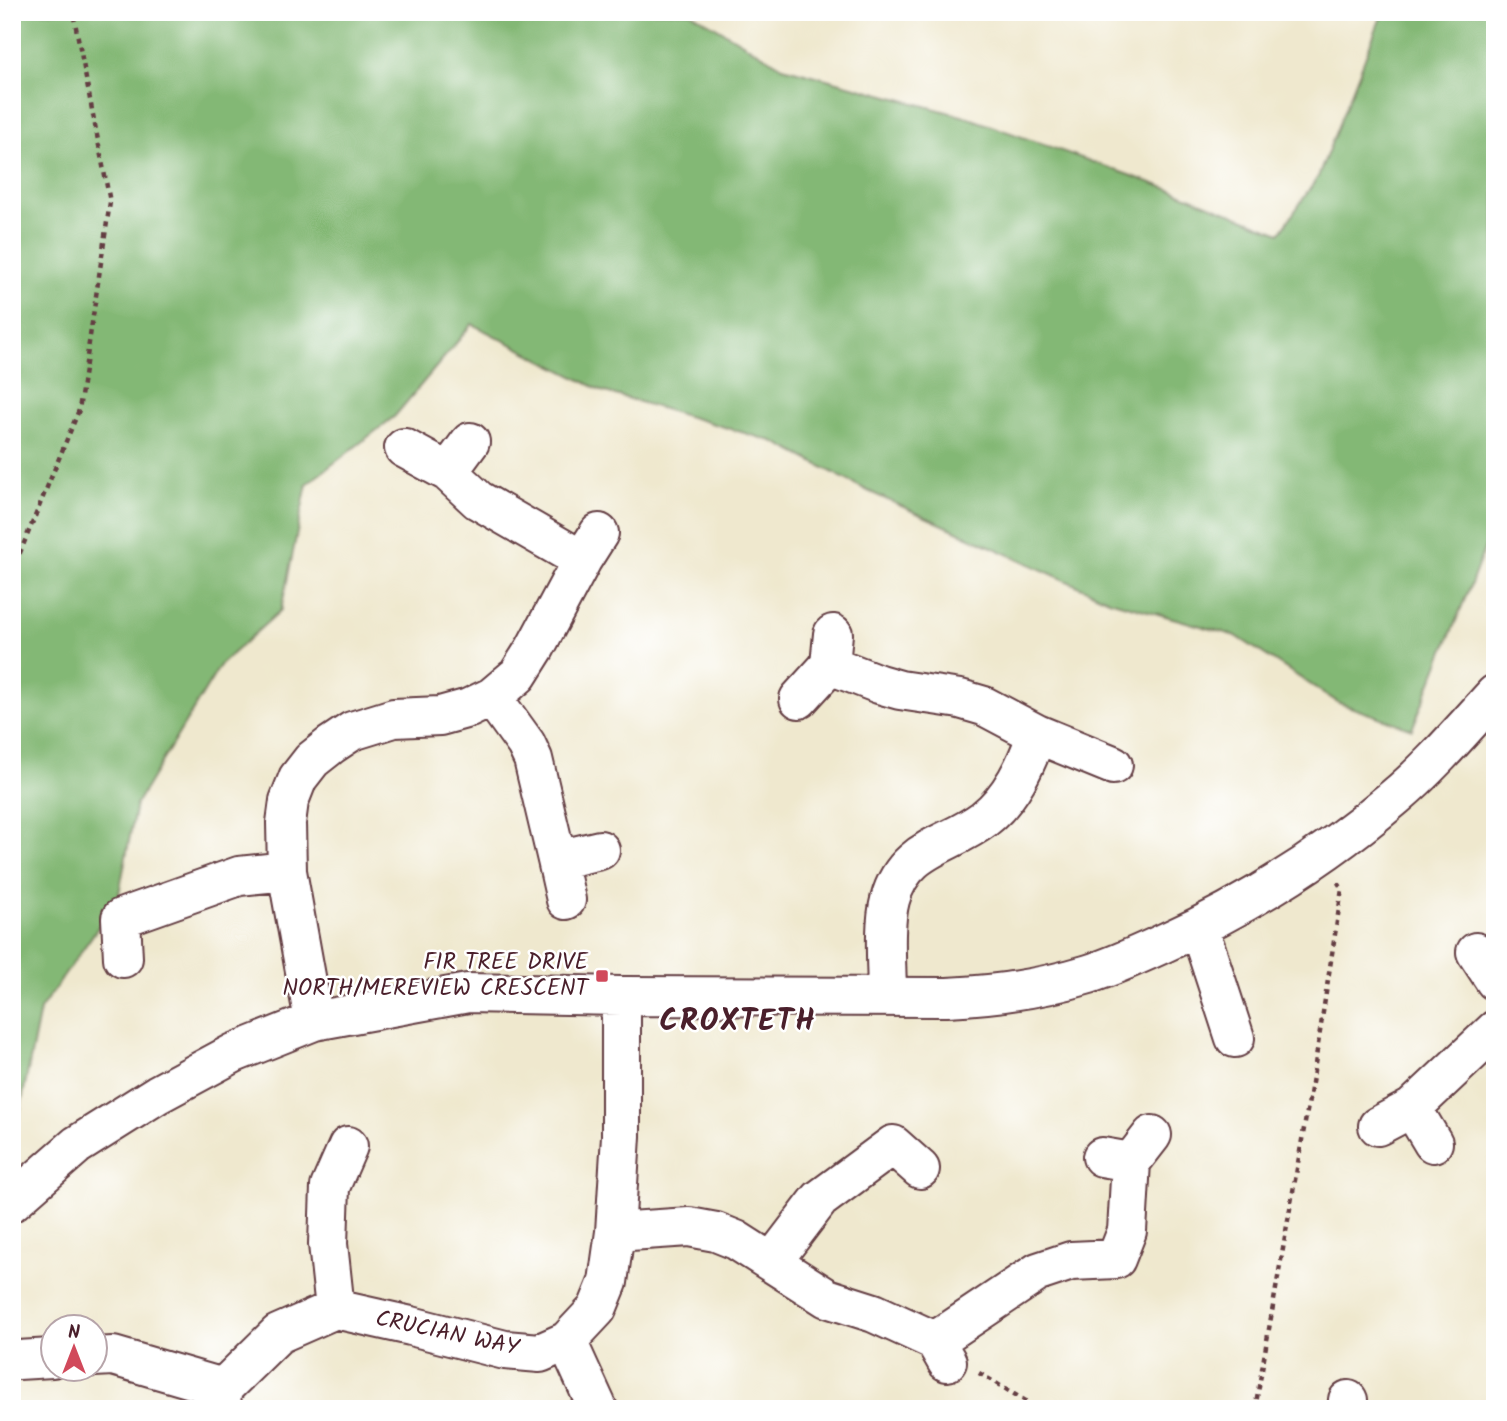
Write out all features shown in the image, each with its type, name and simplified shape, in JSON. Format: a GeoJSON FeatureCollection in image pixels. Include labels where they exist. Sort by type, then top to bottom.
{"type":"FeatureCollection","features":[{"type":"Feature","properties":{"kind":"street"},"geometry":{"type":"LineString","coordinates":[[448,472],[470,442]]}},
{"type":"Feature","properties":{"kind":"street"},"geometry":{"type":"LineString","coordinates":[[314,1021],[288,870],[286,822],[289,801],[298,778],[312,760],[352,731],[394,719],[440,716],[469,708],[492,697],[517,675],[529,657],[591,546],[478,500],[448,472],[404,448]]}},
{"type":"Feature","properties":{"kind":"street"},"geometry":{"type":"LineString","coordinates":[[799,699],[832,650],[879,684],[984,706],[1037,734],[1113,765]]}},
{"type":"Feature","properties":{"kind":"street"},"geometry":{"type":"LineString","coordinates":[[12,1202],[77,1145],[158,1094],[234,1053],[314,1021],[468,993],[621,996],[983,995],[1050,984],[1088,974],[1199,928],[1264,891],[1320,853],[1397,796],[1495,694]]}},
{"type":"Feature","properties":{"kind":"street"},"geometry":{"type":"LineString","coordinates":[[492,697],[526,744],[533,759],[566,900]]}},
{"type":"Feature","properties":{"kind":"street"},"geometry":{"type":"LineString","coordinates":[[887,996],[887,922],[890,900],[899,878],[912,861],[928,849],[984,818],[999,803],[1016,782],[1037,734]]}},
{"type":"Feature","properties":{"kind":"street"},"geometry":{"type":"LineString","coordinates":[[557,860],[600,850]]}},
{"type":"Feature","properties":{"kind":"street"},"geometry":{"type":"LineString","coordinates":[[123,958],[121,918],[239,876],[288,870]]}},
{"type":"Feature","properties":{"kind":"street"},"geometry":{"type":"LineString","coordinates":[[1199,928],[1235,1038]]}},
{"type":"Feature","properties":{"kind":"street","name":"CRUCIAN WAY"},"geometry":{"type":"LineString","coordinates":[[335,1310],[505,1350],[540,1353],[567,1341],[597,1309],[608,1282],[615,1232],[621,1136],[621,996]]}},
{"type":"Feature","properties":{"kind":"street"},"geometry":{"type":"LineString","coordinates":[[1378,1126],[1412,1108],[1495,1030]]}},
{"type":"Feature","properties":{"kind":"street"},"geometry":{"type":"LineString","coordinates":[[1412,1108],[1433,1143]]}},
{"type":"Feature","properties":{"kind":"street"},"geometry":{"type":"LineString","coordinates":[[772,1262],[820,1199],[902,1143]]}},
{"type":"Feature","properties":{"kind":"street"},"geometry":{"type":"LineString","coordinates":[[108,1356],[221,1398],[278,1334],[335,1310],[328,1244],[314,1185],[348,1146]]}},
{"type":"Feature","properties":{"kind":"street"},"geometry":{"type":"LineString","coordinates":[[615,1232],[689,1227],[716,1232],[736,1240],[827,1298],[874,1313],[942,1352],[1038,1272],[1071,1261],[1116,1259],[1126,1231],[1128,1152]]}},
{"type":"Feature","properties":{"kind":"street"},"geometry":{"type":"LineString","coordinates":[[567,1341],[598,1409]]}},
{"type":"Feature","properties":{"kind":"path"},"geometry":{"type":"LineString","coordinates":[[12,572],[79,410],[110,202],[73,12]]}},
{"type":"Feature","properties":{"kind":"path"},"geometry":{"type":"LineString","coordinates":[[1255,1409],[1313,1077],[1342,889],[1320,853]]}},
{"type":"Feature","properties":{"kind":"path"},"geometry":{"type":"LineString","coordinates":[[942,1352],[1039,1409]]}},
{"type":"Feature","properties":{"kind":"green space"},"geometry":{"type":"Polygon","coordinates":[[[12,12],[690,12],[783,67],[969,118],[1177,192],[1280,233],[1318,177],[1383,12],[1495,12],[1495,520],[1412,729],[1339,703],[1236,636],[1109,600],[868,491],[775,442],[602,391],[472,324],[395,416],[307,484],[281,610],[221,664],[136,804],[118,899],[40,1010],[12,1151],[12,12]]]}},
{"type":"Feature","properties":{"kind":"place","name":"FIR TREE DRIVE NORTH/MEREVIEW CRESCENT"},"geometry":{"type":"Point","coordinates":[602,976]}},
{"type":"Feature","properties":{"kind":"district","name":"CROXTETH"},"geometry":{"type":"Point","coordinates":[738,1022]}}]}
